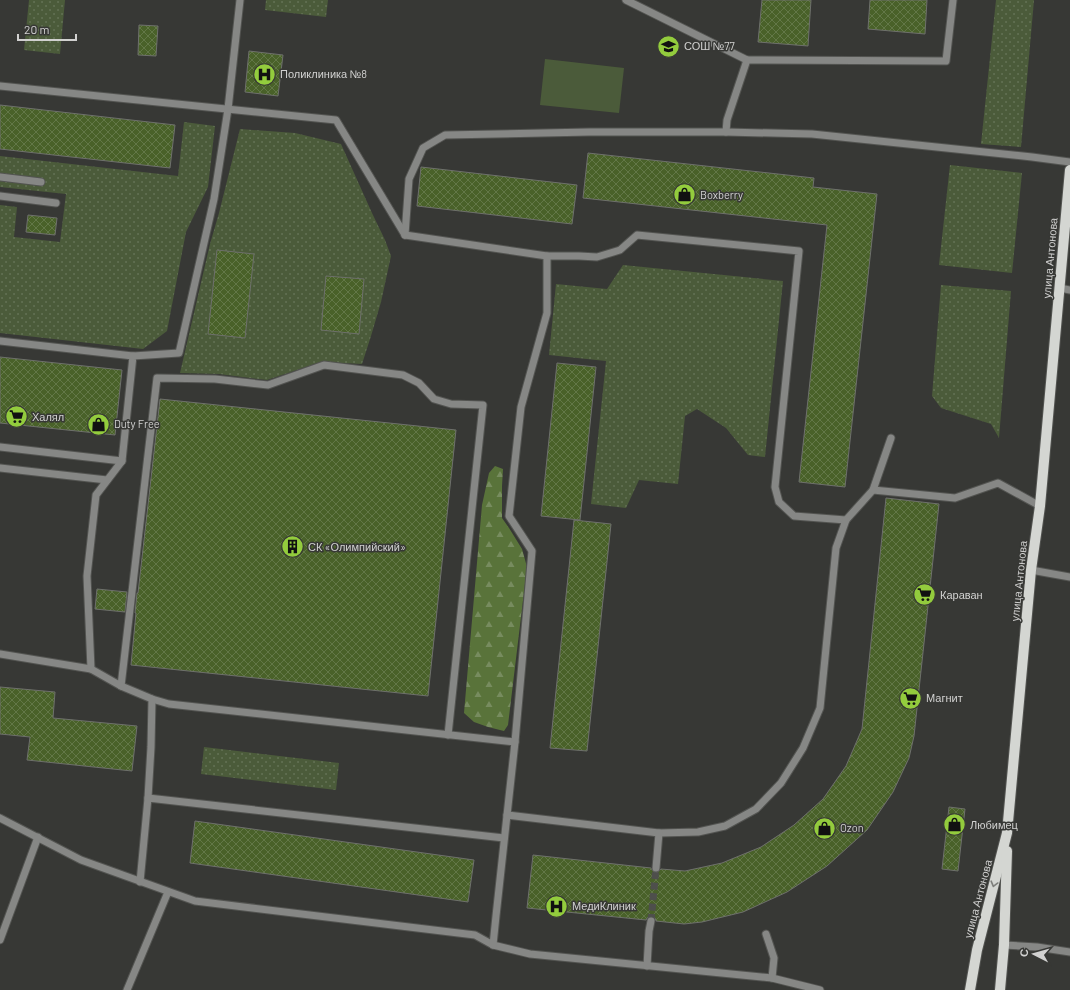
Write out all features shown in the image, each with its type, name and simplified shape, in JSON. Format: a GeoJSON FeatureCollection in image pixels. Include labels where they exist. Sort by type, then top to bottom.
{"type":"FeatureCollection","features":[{"type":"Feature","properties":{"kind":"main road","name":"улица Антонова"},"geometry":{"type":"LineString","coordinates":[[970,990],[977,950],[1007,833],[1031,570],[1040,506],[1065,289],[1070,170]]}},
{"type":"Feature","properties":{"kind":"main road"},"geometry":{"type":"LineString","coordinates":[[1000,990],[1004,946],[1007,833]]}},
{"type":"Feature","properties":{"kind":"street"},"geometry":{"type":"LineString","coordinates":[[0,341],[133,356],[179,353],[214,199],[228,109],[240,0]]}},
{"type":"Feature","properties":{"kind":"street"},"geometry":{"type":"LineString","coordinates":[[626,0],[747,60],[946,60],[953,0]]}},
{"type":"Feature","properties":{"kind":"street"},"geometry":{"type":"LineString","coordinates":[[726,132],[727,120],[747,60]]}},
{"type":"Feature","properties":{"kind":"street"},"geometry":{"type":"LineString","coordinates":[[0,86],[336,120],[405,235]]}},
{"type":"Feature","properties":{"kind":"street"},"geometry":{"type":"LineString","coordinates":[[405,235],[409,179],[423,148],[445,135],[589,132],[726,132],[812,134],[1070,162]]}},
{"type":"Feature","properties":{"kind":"street"},"geometry":{"type":"LineString","coordinates":[[0,177],[41,182]]}},
{"type":"Feature","properties":{"kind":"street"},"geometry":{"type":"LineString","coordinates":[[0,196],[56,203]]}},
{"type":"Feature","properties":{"kind":"street"},"geometry":{"type":"LineString","coordinates":[[405,235],[547,256],[597,257],[620,250],[637,235],[799,251],[775,487],[779,502],[794,516],[846,520]]}},
{"type":"Feature","properties":{"kind":"street"},"geometry":{"type":"LineString","coordinates":[[493,945],[516,742],[532,551],[509,516],[521,407],[547,313],[547,256]]}},
{"type":"Feature","properties":{"kind":"street"},"geometry":{"type":"LineString","coordinates":[[91,669],[87,576],[96,495],[122,462],[133,356]]}},
{"type":"Feature","properties":{"kind":"street"},"geometry":{"type":"LineString","coordinates":[[121,686],[157,378],[215,379],[268,386],[324,365],[403,375],[419,383],[434,398],[451,404],[483,405],[448,735]]}},
{"type":"Feature","properties":{"kind":"street"},"geometry":{"type":"LineString","coordinates":[[507,815],[659,833],[698,832],[725,826],[756,809],[782,783],[803,748],[820,708],[836,548],[846,520],[873,490],[891,438]]}},
{"type":"Feature","properties":{"kind":"street"},"geometry":{"type":"LineString","coordinates":[[0,447],[122,462]]}},
{"type":"Feature","properties":{"kind":"street"},"geometry":{"type":"LineString","coordinates":[[0,468],[107,480]]}},
{"type":"Feature","properties":{"kind":"street"},"geometry":{"type":"LineString","coordinates":[[873,490],[955,498],[998,483],[1040,506]]}},
{"type":"Feature","properties":{"kind":"street"},"geometry":{"type":"LineString","coordinates":[[1031,570],[1070,577]]}},
{"type":"Feature","properties":{"kind":"street"},"geometry":{"type":"LineString","coordinates":[[0,654],[91,669],[121,686],[152,699],[169,704],[516,742]]}},
{"type":"Feature","properties":{"kind":"street"},"geometry":{"type":"LineString","coordinates":[[140,882],[148,798],[152,699]]}},
{"type":"Feature","properties":{"kind":"street"},"geometry":{"type":"LineString","coordinates":[[148,798],[504,838]]}},
{"type":"Feature","properties":{"kind":"street"},"geometry":{"type":"LineString","coordinates":[[0,818],[81,860],[195,901],[475,935],[493,945],[530,954],[772,978],[820,990]]}},
{"type":"Feature","properties":{"kind":"street"},"geometry":{"type":"LineString","coordinates":[[656,868],[659,833]]}},
{"type":"Feature","properties":{"kind":"street"},"geometry":{"type":"LineString","coordinates":[[0,940],[38,837]]}},
{"type":"Feature","properties":{"kind":"street"},"geometry":{"type":"LineString","coordinates":[[127,990],[168,892]]}},
{"type":"Feature","properties":{"kind":"street"},"geometry":{"type":"LineString","coordinates":[[647,966],[651,921]]}},
{"type":"Feature","properties":{"kind":"street"},"geometry":{"type":"LineString","coordinates":[[766,934],[774,958],[772,978]]}},
{"type":"Feature","properties":{"kind":"street"},"geometry":{"type":"LineString","coordinates":[[1004,946],[1037,947],[1069,952]]}},
{"type":"Feature","properties":{"kind":"green space"},"geometry":{"type":"Polygon","coordinates":[[[29,0],[65,0],[60,54],[24,50],[29,0]]]}},
{"type":"Feature","properties":{"kind":"green space"},"geometry":{"type":"Polygon","coordinates":[[[266,0],[328,0],[326,17],[265,10],[266,0]]]}},
{"type":"Feature","properties":{"kind":"green space"},"geometry":{"type":"Polygon","coordinates":[[[996,0],[1034,0],[1021,147],[981,144],[996,0]]]}},
{"type":"Feature","properties":{"kind":"green space"},"geometry":{"type":"Polygon","coordinates":[[[545,59],[624,68],[619,113],[540,105],[545,59]]]}},
{"type":"Feature","properties":{"kind":"green space"},"geometry":{"type":"Polygon","coordinates":[[[184,122],[215,126],[208,187],[186,232],[167,331],[143,349],[0,333],[0,205],[17,207],[14,237],[60,242],[66,194],[0,187],[0,156],[178,176],[184,122]]]}},
{"type":"Feature","properties":{"kind":"green space"},"geometry":{"type":"Polygon","coordinates":[[[240,129],[295,133],[341,144],[391,256],[381,302],[362,364],[321,362],[267,380],[219,374],[180,373],[210,244],[240,129]]]}},
{"type":"Feature","properties":{"kind":"green space"},"geometry":{"type":"Polygon","coordinates":[[[950,165],[1022,173],[1012,273],[939,265],[950,165]]]}},
{"type":"Feature","properties":{"kind":"green space"},"geometry":{"type":"Polygon","coordinates":[[[623,265],[783,281],[765,457],[748,455],[726,428],[697,409],[685,416],[678,484],[639,480],[626,508],[591,504],[606,361],[549,355],[556,284],[607,289],[623,265]]]}},
{"type":"Feature","properties":{"kind":"green space"},"geometry":{"type":"Polygon","coordinates":[[[941,285],[1011,291],[999,438],[991,424],[941,408],[932,396],[941,285]]]}},
{"type":"Feature","properties":{"kind":"green space"},"geometry":{"type":"Polygon","coordinates":[[[495,466],[503,469],[502,518],[522,549],[527,567],[508,725],[504,731],[474,722],[464,713],[482,505],[489,473],[495,466]]]}},
{"type":"Feature","properties":{"kind":"green space"},"geometry":{"type":"Polygon","coordinates":[[[204,747],[339,763],[336,790],[201,774],[204,747]]]}},
{"type":"Feature","properties":{"kind":"building"},"geometry":{"type":"Polygon","coordinates":[[[762,0],[811,0],[808,46],[758,42],[762,0]]]}},
{"type":"Feature","properties":{"kind":"building"},"geometry":{"type":"Polygon","coordinates":[[[870,0],[927,0],[925,34],[868,29],[870,0]]]}},
{"type":"Feature","properties":{"kind":"building"},"geometry":{"type":"Polygon","coordinates":[[[139,25],[158,26],[156,56],[138,55],[139,25]]]}},
{"type":"Feature","properties":{"kind":"building","name":"Поликлиника №8"},"geometry":{"type":"Polygon","coordinates":[[[249,51],[283,55],[278,96],[245,92],[249,51]]]}},
{"type":"Feature","properties":{"kind":"building"},"geometry":{"type":"Polygon","coordinates":[[[0,105],[175,125],[170,168],[0,149],[0,105]]]}},
{"type":"Feature","properties":{"kind":"building"},"geometry":{"type":"Polygon","coordinates":[[[588,153],[814,178],[813,187],[877,194],[845,487],[799,482],[827,225],[583,198],[588,153]]]}},
{"type":"Feature","properties":{"kind":"building"},"geometry":{"type":"Polygon","coordinates":[[[421,167],[577,185],[572,224],[417,206],[421,167]]]}},
{"type":"Feature","properties":{"kind":"building"},"geometry":{"type":"Polygon","coordinates":[[[28,215],[57,218],[55,235],[26,232],[28,215]]]}},
{"type":"Feature","properties":{"kind":"building"},"geometry":{"type":"Polygon","coordinates":[[[217,250],[254,254],[245,338],[208,334],[217,250]]]}},
{"type":"Feature","properties":{"kind":"building"},"geometry":{"type":"Polygon","coordinates":[[[326,276],[364,279],[359,334],[321,330],[326,276]]]}},
{"type":"Feature","properties":{"kind":"building"},"geometry":{"type":"Polygon","coordinates":[[[0,357],[122,370],[115,435],[0,423],[0,357]]]}},
{"type":"Feature","properties":{"kind":"building"},"geometry":{"type":"Polygon","coordinates":[[[557,363],[596,367],[580,520],[541,516],[557,363]]]}},
{"type":"Feature","properties":{"kind":"building","name":"СК «Олимпийский»"},"geometry":{"type":"Polygon","coordinates":[[[160,399],[456,430],[428,696],[131,665],[137,593],[160,399]]]}},
{"type":"Feature","properties":{"kind":"building"},"geometry":{"type":"Polygon","coordinates":[[[886,498],[939,504],[914,736],[909,758],[893,792],[867,830],[827,866],[787,892],[743,912],[702,922],[684,924],[656,921],[652,916],[648,917],[646,920],[527,908],[533,855],[651,868],[655,873],[661,869],[685,871],[722,863],[761,847],[794,825],[823,799],[846,766],[862,729],[886,498]]]}},
{"type":"Feature","properties":{"kind":"building"},"geometry":{"type":"Polygon","coordinates":[[[574,520],[611,524],[587,751],[550,748],[574,520]]]}},
{"type":"Feature","properties":{"kind":"building"},"geometry":{"type":"Polygon","coordinates":[[[97,589],[127,592],[125,612],[95,609],[97,589]]]}},
{"type":"Feature","properties":{"kind":"building"},"geometry":{"type":"Polygon","coordinates":[[[0,687],[55,692],[53,718],[137,726],[132,771],[27,760],[30,737],[0,734],[0,687]]]}},
{"type":"Feature","properties":{"kind":"building"},"geometry":{"type":"Polygon","coordinates":[[[949,807],[965,809],[958,871],[942,869],[949,807]]]}},
{"type":"Feature","properties":{"kind":"building"},"geometry":{"type":"Polygon","coordinates":[[[195,821],[474,860],[468,902],[190,863],[195,821]]]}},
{"type":"Feature","properties":{"kind":"tunnel"},"geometry":{"type":"LineString","coordinates":[[651,921],[656,868]]}},
{"type":"Feature","properties":{"kind":"place","name":"СОШ №77"},"geometry":{"type":"Point","coordinates":[668,46]}},
{"type":"Feature","properties":{"kind":"place","name":"Поликлиника №8"},"geometry":{"type":"Point","coordinates":[264,74]}},
{"type":"Feature","properties":{"kind":"place","name":"Boxberry"},"geometry":{"type":"Point","coordinates":[685,195]}},
{"type":"Feature","properties":{"kind":"place","name":"Халял"},"geometry":{"type":"Point","coordinates":[16,417]}},
{"type":"Feature","properties":{"kind":"place","name":"Duty Free"},"geometry":{"type":"Point","coordinates":[99,424]}},
{"type":"Feature","properties":{"kind":"place","name":"СК «Олимпийский»"},"geometry":{"type":"Point","coordinates":[293,547]}},
{"type":"Feature","properties":{"kind":"place","name":"Караван"},"geometry":{"type":"Point","coordinates":[924,595]}},
{"type":"Feature","properties":{"kind":"place","name":"Магнит"},"geometry":{"type":"Point","coordinates":[911,698]}},
{"type":"Feature","properties":{"kind":"place","name":"Любимец"},"geometry":{"type":"Point","coordinates":[954,825]}},
{"type":"Feature","properties":{"kind":"place","name":"Ozon"},"geometry":{"type":"Point","coordinates":[825,828]}},
{"type":"Feature","properties":{"kind":"place","name":"МедиКлиник"},"geometry":{"type":"Point","coordinates":[557,906]}}]}
